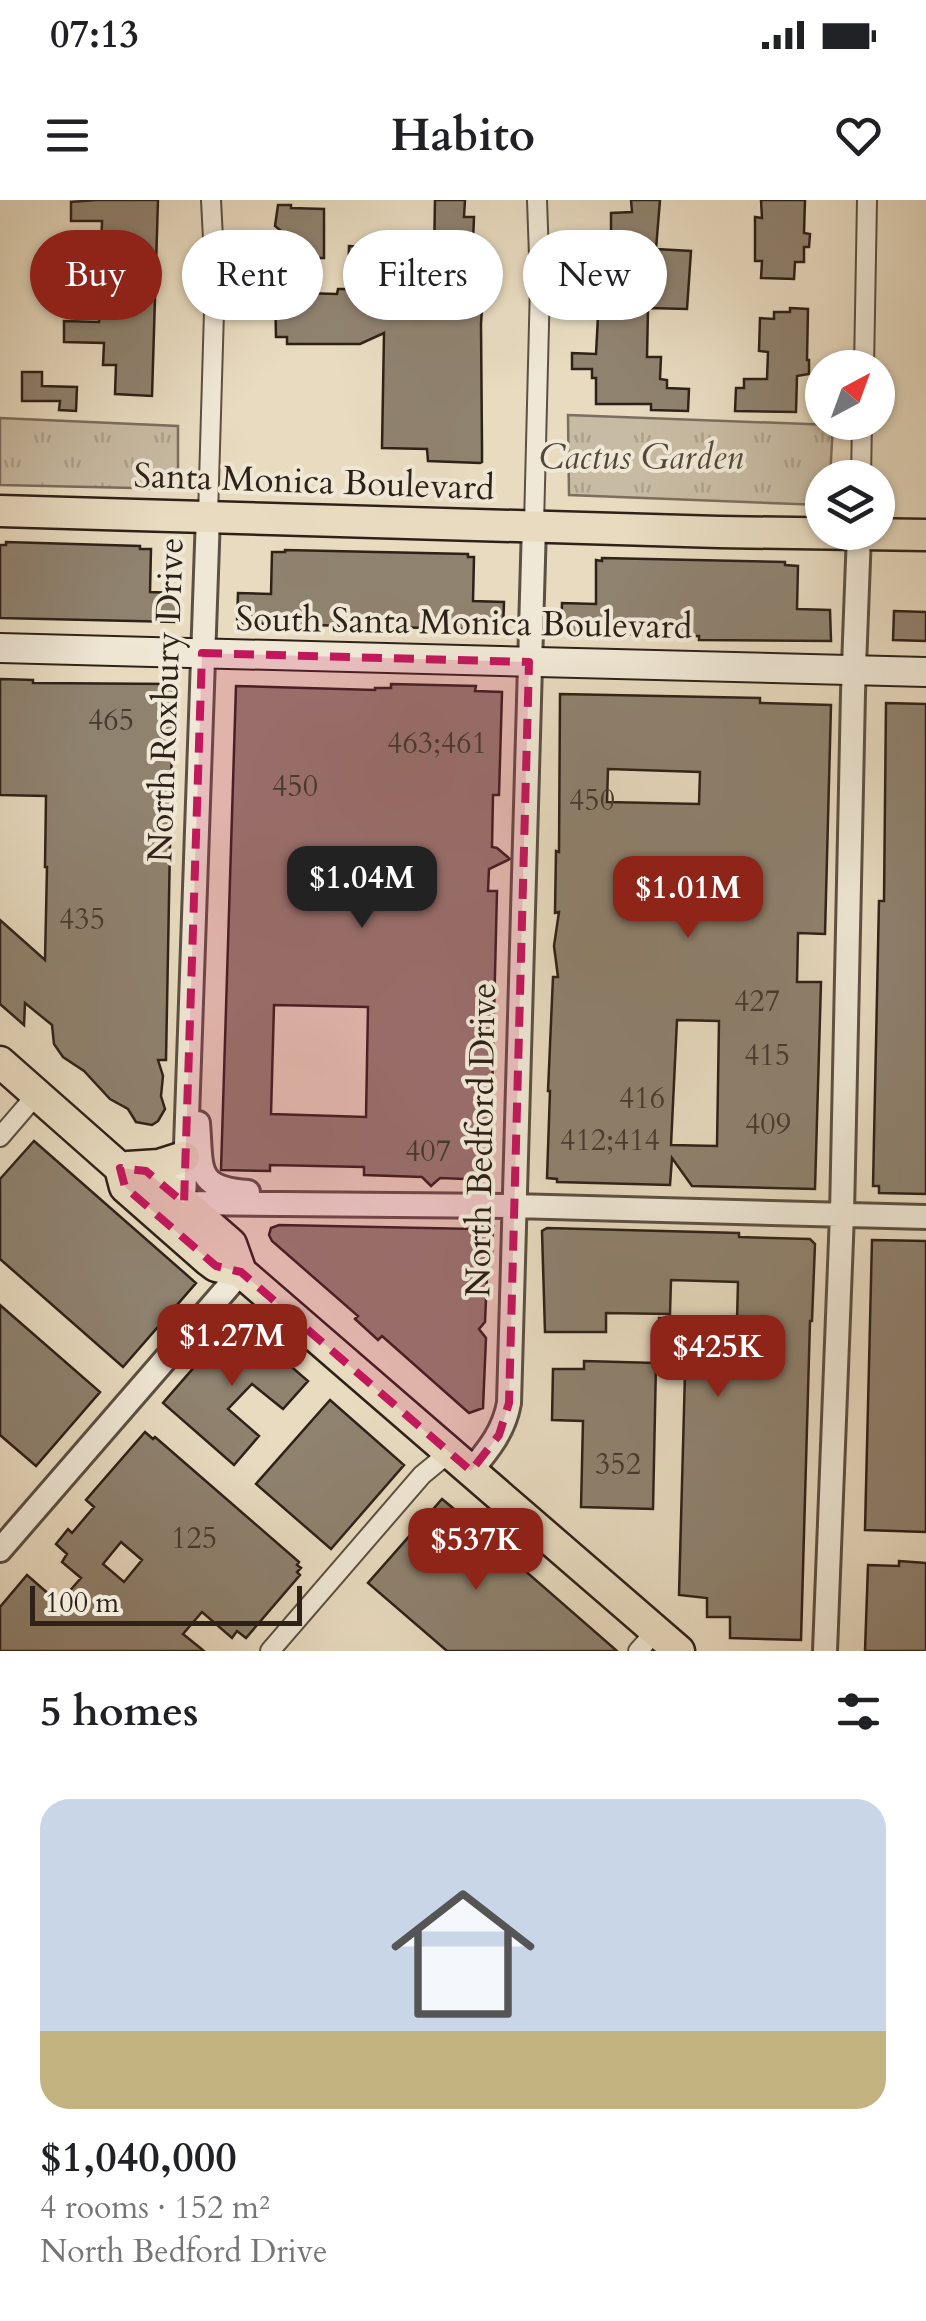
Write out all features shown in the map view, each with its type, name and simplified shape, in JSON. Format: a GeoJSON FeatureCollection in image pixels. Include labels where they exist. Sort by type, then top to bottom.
{"type":"FeatureCollection","features":[{"type":"Feature","properties":{"kind":"main road","name":"Santa Monica Boulevard"},"geometry":{"type":"LineString","coordinates":[[0,511],[805,532]]}},
{"type":"Feature","properties":{"kind":"main road","name":"Santa Monica Boulevard"},"geometry":{"type":"LineString","coordinates":[[895,534],[926,535]]}},
{"type":"Feature","properties":{"kind":"main road","name":"South Santa Monica Boulevard"},"geometry":{"type":"LineString","coordinates":[[0,648],[926,672]]}},
{"type":"Feature","properties":{"kind":"main road"},"geometry":{"type":"LineString","coordinates":[[0,1062],[120,1168],[125,1187],[208,1260],[242,1272]]}},
{"type":"Feature","properties":{"kind":"main road"},"geometry":{"type":"LineString","coordinates":[[120,1168],[158,1165],[184,1157]]}},
{"type":"Feature","properties":{"kind":"main road"},"geometry":{"type":"LineString","coordinates":[[120,1168],[146,1171],[231,1244],[242,1272],[460,1461],[658,1644]]}},
{"type":"Feature","properties":{"kind":"street","name":"North Roxbury Drive"},"geometry":{"type":"LineString","coordinates":[[184,1203],[215,276],[210,200]]}},
{"type":"Feature","properties":{"kind":"street","name":"North Bedford Drive"},"geometry":{"type":"LineString","coordinates":[[460,1461],[499,1435],[510,1403],[540,284],[537,200]]}},
{"type":"Feature","properties":{"kind":"street"},"geometry":{"type":"LineString","coordinates":[[864,350],[866,200]]}},
{"type":"Feature","properties":{"kind":"street"},"geometry":{"type":"LineString","coordinates":[[825,1651],[842,1214],[859,550]]}},
{"type":"Feature","properties":{"kind":"street"},"geometry":{"type":"LineString","coordinates":[[187,1090],[198,1115],[201,1170],[210,1182],[225,1190],[338,1196],[350,1203]]}},
{"type":"Feature","properties":{"kind":"street"},"geometry":{"type":"LineString","coordinates":[[0,1137],[37,1094]]}},
{"type":"Feature","properties":{"kind":"street"},"geometry":{"type":"LineString","coordinates":[[184,1203],[514,1206],[926,1217]]}},
{"type":"Feature","properties":{"kind":"street"},"geometry":{"type":"LineString","coordinates":[[0,1550],[242,1272]]}},
{"type":"Feature","properties":{"kind":"street"},"geometry":{"type":"LineString","coordinates":[[270,1651],[422,1475],[460,1461]]}},
{"type":"Feature","properties":{"kind":"highlighted area"},"geometry":{"type":"Polygon","coordinates":[[[202,653],[529,662],[509,1403],[499,1435],[471,1471],[241,1272],[216,1266],[125,1187],[120,1168],[146,1171],[184,1203],[202,653]]]}},
{"type":"Feature","properties":{"kind":"green space","name":"Cactus Garden"},"geometry":{"type":"Polygon","coordinates":[[[568,415],[805,424],[805,440],[832,440],[831,460],[805,460],[805,504],[569,495],[568,415]]]}},
{"type":"Feature","properties":{"kind":"green space"},"geometry":{"type":"Polygon","coordinates":[[[0,418],[178,426],[178,489],[0,485],[0,418]]]}},
{"type":"Feature","properties":{"kind":"building"},"geometry":{"type":"Polygon","coordinates":[[[158,200],[157,230],[102,230],[102,221],[71,221],[71,202],[158,200]]]}},
{"type":"Feature","properties":{"kind":"building"},"geometry":{"type":"Polygon","coordinates":[[[435,200],[465,200],[464,217],[474,217],[473,230],[434,230],[435,200]]]}},
{"type":"Feature","properties":{"kind":"building"},"geometry":{"type":"Polygon","coordinates":[[[631,200],[660,200],[658,230],[611,230],[611,213],[632,212],[631,200]]]}},
{"type":"Feature","properties":{"kind":"building"},"geometry":{"type":"Polygon","coordinates":[[[761,200],[805,200],[804,233],[810,234],[809,247],[804,247],[804,262],[795,262],[794,279],[761,278],[762,261],[755,261],[755,217],[762,218],[761,200]]]}},
{"type":"Feature","properties":{"kind":"building"},"geometry":{"type":"Polygon","coordinates":[[[278,205],[324,209],[324,258],[323,230],[280,230],[275,226],[278,205]]]}},
{"type":"Feature","properties":{"kind":"building"},"geometry":{"type":"Polygon","coordinates":[[[667,250],[691,251],[687,309],[667,308],[667,250]]]}},
{"type":"Feature","properties":{"kind":"building"},"geometry":{"type":"Polygon","coordinates":[[[338,289],[343,289],[343,320],[481,320],[482,462],[428,461],[427,449],[382,448],[384,333],[360,344],[287,344],[287,337],[276,337],[276,320],[323,320],[323,294],[337,294],[338,289]]]}},
{"type":"Feature","properties":{"kind":"building"},"geometry":{"type":"Polygon","coordinates":[[[790,308],[808,309],[805,375],[797,376],[796,412],[735,411],[736,388],[744,388],[744,379],[767,379],[768,352],[759,351],[760,318],[774,319],[774,312],[790,312],[790,308]]]}},
{"type":"Feature","properties":{"kind":"building"},"geometry":{"type":"Polygon","coordinates":[[[154,320],[152,396],[115,394],[116,365],[103,365],[104,343],[64,342],[64,321],[154,320]]]}},
{"type":"Feature","properties":{"kind":"building"},"geometry":{"type":"Polygon","coordinates":[[[598,320],[648,320],[647,357],[661,357],[660,379],[667,380],[667,388],[689,389],[688,411],[651,410],[651,404],[596,404],[592,369],[572,369],[572,353],[596,354],[598,320]]]}},
{"type":"Feature","properties":{"kind":"building"},"geometry":{"type":"Polygon","coordinates":[[[22,372],[42,372],[42,386],[77,387],[76,411],[59,410],[60,401],[22,401],[22,372]]]}},
{"type":"Feature","properties":{"kind":"building"},"geometry":{"type":"Polygon","coordinates":[[[6,542],[151,549],[150,592],[178,593],[177,622],[0,618],[0,545],[6,542]]]}},
{"type":"Feature","properties":{"kind":"building"},"geometry":{"type":"Polygon","coordinates":[[[272,552],[468,554],[474,557],[473,601],[504,602],[503,630],[237,623],[238,593],[271,594],[272,552]]]}},
{"type":"Feature","properties":{"kind":"building"},"geometry":{"type":"Polygon","coordinates":[[[596,560],[785,562],[798,566],[797,609],[830,610],[831,641],[699,640],[699,636],[561,632],[562,603],[596,604],[596,560]]]}},
{"type":"Feature","properties":{"kind":"building"},"geometry":{"type":"Polygon","coordinates":[[[894,611],[926,612],[926,641],[893,640],[894,611]]]}},
{"type":"Feature","properties":{"kind":"building"},"geometry":{"type":"Polygon","coordinates":[[[0,679],[33,683],[173,684],[166,1060],[158,1060],[165,1109],[152,1125],[136,1122],[128,1109],[110,1099],[84,1071],[63,1057],[54,1044],[52,1025],[25,1003],[24,1025],[0,1004],[0,920],[45,960],[47,867],[46,796],[0,795],[0,679]]]}},
{"type":"Feature","properties":{"kind":"building"},"geometry":{"type":"Polygon","coordinates":[[[391,684],[476,686],[475,691],[502,692],[499,795],[493,795],[492,847],[510,859],[489,869],[488,891],[497,891],[490,1180],[440,1178],[431,1186],[422,1177],[364,1175],[364,1167],[270,1165],[270,1171],[221,1170],[236,686],[391,688],[391,684]],[[274,1005],[271,1114],[366,1117],[368,1007],[274,1005]]]}},
{"type":"Feature","properties":{"kind":"building"},"geometry":{"type":"Polygon","coordinates":[[[560,694],[760,698],[760,703],[831,705],[825,934],[798,933],[797,982],[821,982],[815,1189],[692,1186],[672,1158],[670,1185],[557,1182],[547,1178],[553,977],[558,977],[554,946],[559,912],[555,913],[556,851],[559,852],[560,694]],[[608,769],[607,802],[699,804],[700,772],[608,769]],[[677,1020],[671,1145],[717,1146],[719,1021],[677,1020]]]}},
{"type":"Feature","properties":{"kind":"building"},"geometry":{"type":"Polygon","coordinates":[[[886,703],[926,704],[926,1194],[879,1193],[879,1186],[873,1186],[879,901],[884,901],[886,703]]]}},
{"type":"Feature","properties":{"kind":"building"},"geometry":{"type":"Polygon","coordinates":[[[34,1141],[196,1283],[123,1367],[0,1259],[0,1179],[34,1141]]]}},
{"type":"Feature","properties":{"kind":"building"},"geometry":{"type":"Polygon","coordinates":[[[279,1225],[475,1229],[493,1226],[485,1322],[479,1329],[486,1338],[483,1408],[469,1413],[382,1336],[378,1340],[355,1319],[358,1316],[272,1241],[271,1228],[279,1225]]]}},
{"type":"Feature","properties":{"kind":"building"},"geometry":{"type":"Polygon","coordinates":[[[547,1228],[739,1233],[739,1237],[810,1239],[815,1244],[801,1640],[730,1638],[730,1617],[707,1617],[707,1598],[679,1595],[686,1336],[659,1335],[659,1318],[737,1320],[738,1282],[671,1280],[670,1314],[606,1313],[606,1332],[545,1332],[542,1231],[547,1228]]]}},
{"type":"Feature","properties":{"kind":"building"},"geometry":{"type":"Polygon","coordinates":[[[872,1240],[926,1241],[926,1532],[865,1530],[872,1240]]]}},
{"type":"Feature","properties":{"kind":"building"},"geometry":{"type":"Polygon","coordinates":[[[0,1305],[100,1392],[36,1466],[0,1435],[0,1305]]]}},
{"type":"Feature","properties":{"kind":"building"},"geometry":{"type":"Polygon","coordinates":[[[236,1319],[308,1381],[283,1409],[252,1384],[228,1409],[259,1436],[234,1465],[163,1403],[236,1319]]]}},
{"type":"Feature","properties":{"kind":"building"},"geometry":{"type":"Polygon","coordinates":[[[584,1361],[656,1363],[653,1509],[581,1507],[583,1421],[552,1420],[553,1369],[584,1369],[584,1361]]]}},
{"type":"Feature","properties":{"kind":"building"},"geometry":{"type":"Polygon","coordinates":[[[330,1400],[404,1465],[331,1549],[256,1484],[330,1400]]]}},
{"type":"Feature","properties":{"kind":"building"},"geometry":{"type":"Polygon","coordinates":[[[145,1432],[299,1562],[300,1575],[246,1638],[237,1631],[232,1638],[202,1612],[183,1634],[204,1651],[0,1651],[0,1607],[27,1575],[59,1603],[81,1578],[62,1562],[67,1554],[56,1544],[68,1529],[72,1533],[94,1507],[86,1500],[145,1432]],[[121,1542],[103,1564],[124,1582],[142,1560],[121,1542]]]}},
{"type":"Feature","properties":{"kind":"building"},"geometry":{"type":"Polygon","coordinates":[[[442,1499],[459,1513],[467,1513],[483,1528],[484,1535],[617,1651],[447,1651],[368,1583],[442,1499]]]}},
{"type":"Feature","properties":{"kind":"building"},"geometry":{"type":"Polygon","coordinates":[[[899,1561],[926,1563],[926,1651],[865,1651],[868,1565],[899,1566],[899,1561]]]}}]}
